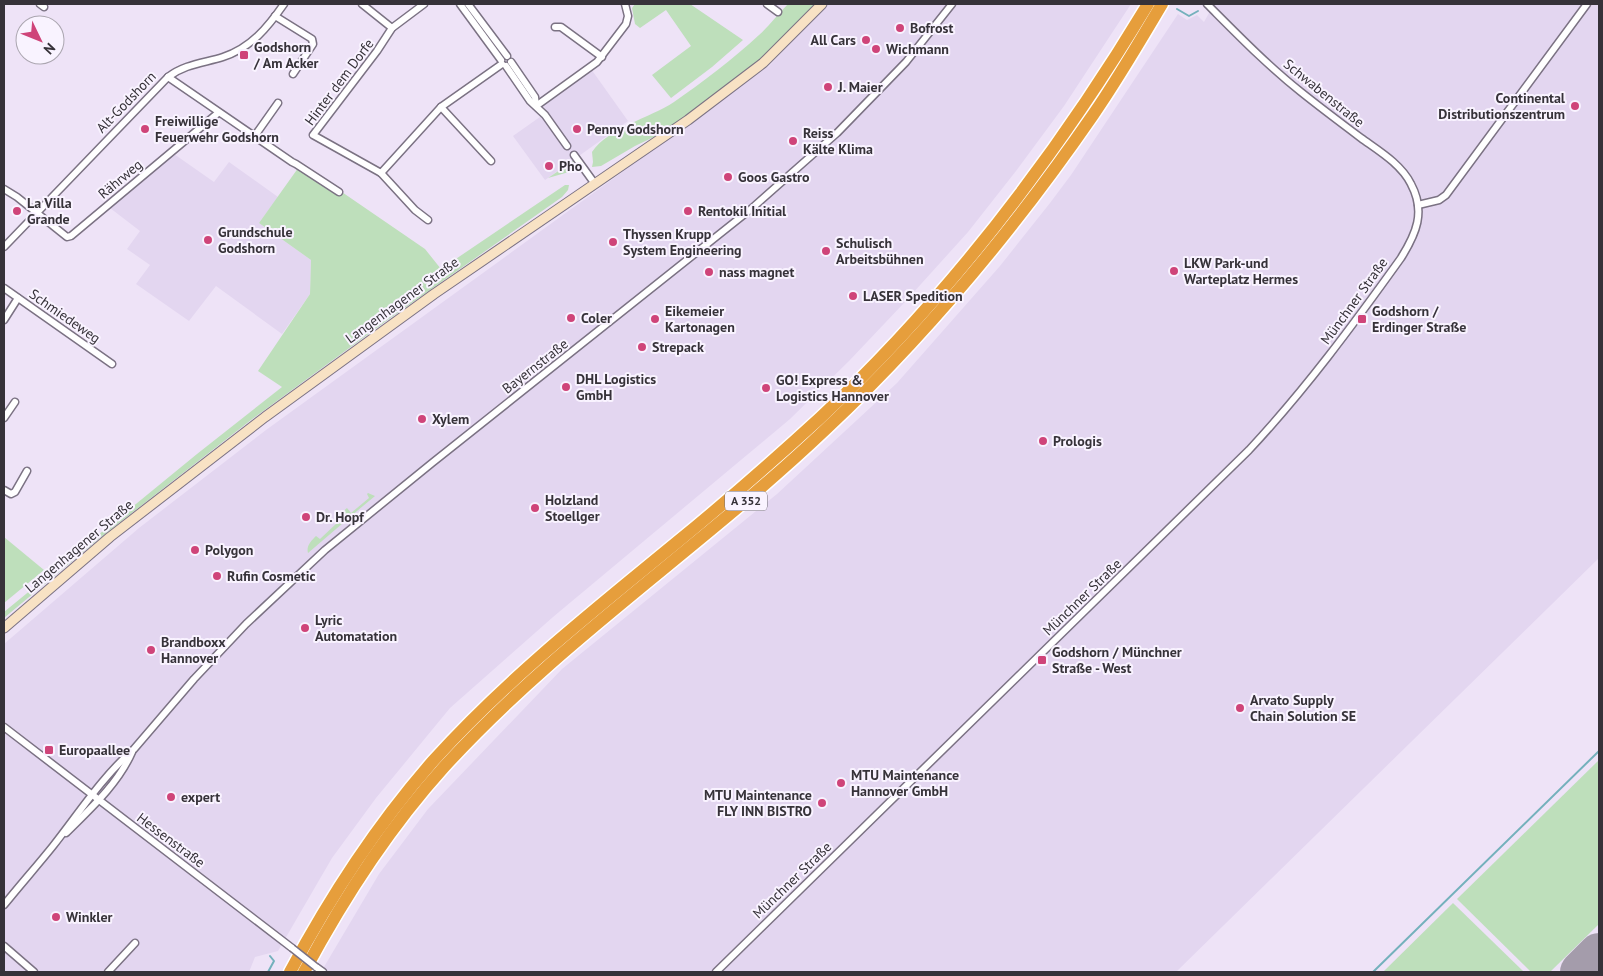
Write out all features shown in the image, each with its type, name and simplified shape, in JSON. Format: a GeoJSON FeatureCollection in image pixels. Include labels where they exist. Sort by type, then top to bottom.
{"type":"FeatureCollection","features":[{"type":"Feature","properties":{"kind":"highway","name":"A 352"},"geometry":{"type":"LineString","coordinates":[[290,972],[321,916],[372,838],[429,767],[476,716],[535,661],[756,476],[874,365],[935,299],[1038,171],[1083,107],[1148,4]]}},
{"type":"Feature","properties":{"kind":"highway","name":"A 352"},"geometry":{"type":"LineString","coordinates":[[304,972],[326,930],[381,846],[437,775],[471,738],[542,671],[763,486],[827,429],[945,306],[1048,178],[1119,75],[1162,4]]}},
{"type":"Feature","properties":{"kind":"main road","name":"Langenhagener Straße"},"geometry":{"type":"LineString","coordinates":[[4,628],[110,538],[265,416],[434,294],[688,120],[763,63],[822,4]]}},
{"type":"Feature","properties":{"kind":"street","name":"Alt-Godshorn"},"geometry":{"type":"LineString","coordinates":[[4,247],[168,77],[174,72],[195,63],[234,53],[256,38],[284,4]]}},
{"type":"Feature","properties":{"kind":"street"},"geometry":{"type":"LineString","coordinates":[[362,4],[392,28]]}},
{"type":"Feature","properties":{"kind":"street","name":"Hinter dem Dorfe"},"geometry":{"type":"LineString","coordinates":[[424,4],[392,28],[377,51],[313,135],[381,173],[415,210],[428,220]]}},
{"type":"Feature","properties":{"kind":"street"},"geometry":{"type":"LineString","coordinates":[[460,4],[505,62]]}},
{"type":"Feature","properties":{"kind":"street"},"geometry":{"type":"LineString","coordinates":[[468,4],[530,100],[567,146]]}},
{"type":"Feature","properties":{"kind":"street"},"geometry":{"type":"LineString","coordinates":[[536,106],[590,68],[602,57],[626,24],[628,16],[625,4]]}},
{"type":"Feature","properties":{"kind":"street"},"geometry":{"type":"LineString","coordinates":[[767,4],[778,12]]}},
{"type":"Feature","properties":{"kind":"street","name":"Bayernstraße"},"geometry":{"type":"LineString","coordinates":[[92,795],[194,679],[246,624],[325,550],[432,462],[745,214],[837,134],[906,62],[952,4]]}},
{"type":"Feature","properties":{"kind":"street","name":"Schwabenstraße"},"geometry":{"type":"LineString","coordinates":[[1207,4],[1246,44],[1294,86],[1397,166],[1411,184],[1418,205]]}},
{"type":"Feature","properties":{"kind":"street"},"geometry":{"type":"LineString","coordinates":[[1418,205],[1440,200],[1446,196],[1587,4]]}},
{"type":"Feature","properties":{"kind":"street"},"geometry":{"type":"LineString","coordinates":[[276,16],[312,39],[313,44],[293,74]]}},
{"type":"Feature","properties":{"kind":"street"},"geometry":{"type":"LineString","coordinates":[[555,27],[561,27],[602,57]]}},
{"type":"Feature","properties":{"kind":"street"},"geometry":{"type":"LineString","coordinates":[[381,173],[441,107],[505,62]]}},
{"type":"Feature","properties":{"kind":"street"},"geometry":{"type":"LineString","coordinates":[[168,77],[218,113],[339,192]]}},
{"type":"Feature","properties":{"kind":"street"},"geometry":{"type":"LineString","coordinates":[[254,137],[278,103]]}},
{"type":"Feature","properties":{"kind":"street"},"geometry":{"type":"LineString","coordinates":[[441,107],[491,162]]}},
{"type":"Feature","properties":{"kind":"street","name":"Rährweg"},"geometry":{"type":"LineString","coordinates":[[4,189],[17,197],[67,237],[71,236],[218,113]]}},
{"type":"Feature","properties":{"kind":"street"},"geometry":{"type":"LineString","coordinates":[[574,156],[595,184]]}},
{"type":"Feature","properties":{"kind":"street","name":"Münchner Straße"},"geometry":{"type":"LineString","coordinates":[[716,972],[1202,497],[1274,423],[1326,361],[1401,258],[1416,231],[1418,205]]}},
{"type":"Feature","properties":{"kind":"street","name":"Schmiedeweg"},"geometry":{"type":"LineString","coordinates":[[4,288],[112,364]]}},
{"type":"Feature","properties":{"kind":"street"},"geometry":{"type":"LineString","coordinates":[[4,320],[18,298]]}},
{"type":"Feature","properties":{"kind":"street"},"geometry":{"type":"LineString","coordinates":[[4,418],[15,402]]}},
{"type":"Feature","properties":{"kind":"street"},"geometry":{"type":"LineString","coordinates":[[4,490],[11,494],[15,492],[27,471]]}},
{"type":"Feature","properties":{"kind":"street","name":"Hessenstraße"},"geometry":{"type":"LineString","coordinates":[[4,727],[323,972]]}},
{"type":"Feature","properties":{"kind":"street","name":"Bayernstraße"},"geometry":{"type":"LineString","coordinates":[[99,801],[134,749]]}},
{"type":"Feature","properties":{"kind":"street"},"geometry":{"type":"LineString","coordinates":[[4,905],[92,795]]}},
{"type":"Feature","properties":{"kind":"street"},"geometry":{"type":"LineString","coordinates":[[53,846],[99,801]]}},
{"type":"Feature","properties":{"kind":"street"},"geometry":{"type":"LineString","coordinates":[[108,972],[135,943]]}},
{"type":"Feature","properties":{"kind":"street"},"geometry":{"type":"LineString","coordinates":[[4,946],[34,972]]}},
{"type":"Feature","properties":{"kind":"shaded area"},"geometry":{"type":"Polygon","coordinates":[[[827,4],[1131,4],[1064,106],[968,232],[849,361],[790,419],[553,617],[450,708],[376,798],[332,858],[278,951],[255,957],[249,972],[4,972],[4,644],[139,528],[266,430],[769,66],[827,4]]]}},
{"type":"Feature","properties":{"kind":"shaded area"},"geometry":{"type":"Polygon","coordinates":[[[1214,4],[1599,4],[1599,558],[1176,972],[321,972],[379,874],[428,809],[562,669],[777,494],[897,383],[1000,266],[1050,203],[1071,175],[1178,14],[1187,20],[1197,15],[1204,22],[1214,4]]]}},
{"type":"Feature","properties":{"kind":"shaded area"},"geometry":{"type":"Polygon","coordinates":[[[591,69],[628,121],[545,180],[513,136],[547,112],[542,104],[591,69]]]}},
{"type":"Feature","properties":{"kind":"shaded area","name":"Grundschule Godshorn"},"geometry":{"type":"Polygon","coordinates":[[[174,154],[214,182],[229,162],[278,197],[259,223],[311,260],[310,294],[282,334],[216,286],[189,321],[136,284],[150,265],[127,249],[140,231],[110,208],[174,154]]]}},
{"type":"Feature","properties":{"kind":"green space"},"geometry":{"type":"Polygon","coordinates":[[[635,4],[690,4],[743,40],[712,67],[671,98],[652,75],[691,46],[666,10],[640,28],[635,24],[632,8],[635,4]]]}},
{"type":"Feature","properties":{"kind":"green space"},"geometry":{"type":"Polygon","coordinates":[[[788,4],[819,4],[762,59],[662,133],[601,166],[592,167],[592,152],[599,143],[619,129],[664,108],[696,86],[749,44],[788,4]]]}},
{"type":"Feature","properties":{"kind":"green space"},"geometry":{"type":"Polygon","coordinates":[[[573,161],[579,172],[569,172],[548,178],[573,161]]]}},
{"type":"Feature","properties":{"kind":"green space"},"geometry":{"type":"Polygon","coordinates":[[[301,164],[425,249],[441,269],[565,185],[569,185],[568,190],[562,197],[389,319],[251,420],[101,537],[4,618],[4,612],[282,387],[258,371],[310,294],[311,260],[259,223],[301,164]]]}},
{"type":"Feature","properties":{"kind":"green space"},"geometry":{"type":"Polygon","coordinates":[[[368,493],[375,496],[345,521],[342,518],[340,519],[343,523],[308,553],[308,546],[316,536],[320,539],[337,523],[334,519],[347,508],[351,513],[369,498],[368,493]]]}},
{"type":"Feature","properties":{"kind":"green space"},"geometry":{"type":"Polygon","coordinates":[[[4,537],[44,570],[4,603],[4,537]]]}},
{"type":"Feature","properties":{"kind":"green space"},"geometry":{"type":"Polygon","coordinates":[[[1599,760],[1599,924],[1550,972],[1531,972],[1457,899],[1599,760]]]}},
{"type":"Feature","properties":{"kind":"green space"},"geometry":{"type":"Polygon","coordinates":[[[1453,903],[1524,972],[1383,972],[1453,903]]]}},
{"type":"Feature","properties":{"kind":"waterway"},"geometry":{"type":"LineString","coordinates":[[1177,9],[1189,16],[1198,11]]}},
{"type":"Feature","properties":{"kind":"waterway"},"geometry":{"type":"LineString","coordinates":[[1373,972],[1599,751]]}},
{"type":"Feature","properties":{"kind":"waterway"},"geometry":{"type":"LineString","coordinates":[[268,972],[274,961],[270,956]]}},
{"type":"Feature","properties":{"kind":"runway"},"geometry":{"type":"LineString","coordinates":[[1581,972],[1599,954]]}},
{"type":"Feature","properties":{"kind":"place","name":"Bofrost"},"geometry":{"type":"Point","coordinates":[900,28]}},
{"type":"Feature","properties":{"kind":"place","name":"All Cars"},"geometry":{"type":"Point","coordinates":[866,40]}},
{"type":"Feature","properties":{"kind":"place","name":"Wichmann"},"geometry":{"type":"Point","coordinates":[876,49]}},
{"type":"Feature","properties":{"kind":"place","name":"Godshorn / Am Acker"},"geometry":{"type":"Point","coordinates":[244,55]}},
{"type":"Feature","properties":{"kind":"place","name":"J. Maier"},"geometry":{"type":"Point","coordinates":[828,87]}},
{"type":"Feature","properties":{"kind":"place","name":"Continental Distributionszentrum"},"geometry":{"type":"Point","coordinates":[1575,106]}},
{"type":"Feature","properties":{"kind":"place","name":"Freiwillige Feuerwehr Godshorn"},"geometry":{"type":"Point","coordinates":[145,129]}},
{"type":"Feature","properties":{"kind":"place","name":"Penny Godshorn"},"geometry":{"type":"Point","coordinates":[577,129]}},
{"type":"Feature","properties":{"kind":"place","name":"Reiss Kälte Klima"},"geometry":{"type":"Point","coordinates":[793,141]}},
{"type":"Feature","properties":{"kind":"place","name":"Pho"},"geometry":{"type":"Point","coordinates":[549,166]}},
{"type":"Feature","properties":{"kind":"place","name":"Goos Gastro"},"geometry":{"type":"Point","coordinates":[728,177]}},
{"type":"Feature","properties":{"kind":"place","name":"La Villa Grande"},"geometry":{"type":"Point","coordinates":[17,211]}},
{"type":"Feature","properties":{"kind":"place","name":"Rentokil Initial"},"geometry":{"type":"Point","coordinates":[688,211]}},
{"type":"Feature","properties":{"kind":"place","name":"Grundschule Godshorn"},"geometry":{"type":"Point","coordinates":[208,240]}},
{"type":"Feature","properties":{"kind":"place","name":"Thyssen Krupp System Engineering"},"geometry":{"type":"Point","coordinates":[613,242]}},
{"type":"Feature","properties":{"kind":"place","name":"Schulisch Arbeitsbühnen"},"geometry":{"type":"Point","coordinates":[826,251]}},
{"type":"Feature","properties":{"kind":"place","name":"LKW Park-und Warteplatz Hermes"},"geometry":{"type":"Point","coordinates":[1174,271]}},
{"type":"Feature","properties":{"kind":"place","name":"nass magnet"},"geometry":{"type":"Point","coordinates":[709,272]}},
{"type":"Feature","properties":{"kind":"place","name":"LASER Spedition"},"geometry":{"type":"Point","coordinates":[853,296]}},
{"type":"Feature","properties":{"kind":"place","name":"Coler"},"geometry":{"type":"Point","coordinates":[571,318]}},
{"type":"Feature","properties":{"kind":"place","name":"Eikemeier Kartonagen"},"geometry":{"type":"Point","coordinates":[655,319]}},
{"type":"Feature","properties":{"kind":"place","name":"Godshorn / Erdinger Straße"},"geometry":{"type":"Point","coordinates":[1362,319]}},
{"type":"Feature","properties":{"kind":"place","name":"Strepack"},"geometry":{"type":"Point","coordinates":[642,347]}},
{"type":"Feature","properties":{"kind":"place","name":"DHL Logistics GmbH"},"geometry":{"type":"Point","coordinates":[566,387]}},
{"type":"Feature","properties":{"kind":"place","name":"GO! Express & Logistics Hannover"},"geometry":{"type":"Point","coordinates":[766,388]}},
{"type":"Feature","properties":{"kind":"place","name":"Xylem"},"geometry":{"type":"Point","coordinates":[422,419]}},
{"type":"Feature","properties":{"kind":"place","name":"Prologis"},"geometry":{"type":"Point","coordinates":[1043,441]}},
{"type":"Feature","properties":{"kind":"place","name":"Holzland Stoellger"},"geometry":{"type":"Point","coordinates":[535,508]}},
{"type":"Feature","properties":{"kind":"place","name":"Dr. Hopf"},"geometry":{"type":"Point","coordinates":[306,517]}},
{"type":"Feature","properties":{"kind":"place","name":"Polygon"},"geometry":{"type":"Point","coordinates":[195,550]}},
{"type":"Feature","properties":{"kind":"place","name":"Rufin Cosmetic"},"geometry":{"type":"Point","coordinates":[217,576]}},
{"type":"Feature","properties":{"kind":"place","name":"Lyric Automatation"},"geometry":{"type":"Point","coordinates":[305,628]}},
{"type":"Feature","properties":{"kind":"place","name":"Brandboxx Hannover"},"geometry":{"type":"Point","coordinates":[151,650]}},
{"type":"Feature","properties":{"kind":"place","name":"Godshorn / Münchner Straße - West"},"geometry":{"type":"Point","coordinates":[1042,660]}},
{"type":"Feature","properties":{"kind":"place","name":"Arvato Supply Chain Solution SE"},"geometry":{"type":"Point","coordinates":[1240,708]}},
{"type":"Feature","properties":{"kind":"place","name":"Europaallee"},"geometry":{"type":"Point","coordinates":[49,750]}},
{"type":"Feature","properties":{"kind":"place","name":"MTU Maintenance Hannover GmbH"},"geometry":{"type":"Point","coordinates":[841,783]}},
{"type":"Feature","properties":{"kind":"place","name":"expert"},"geometry":{"type":"Point","coordinates":[171,797]}},
{"type":"Feature","properties":{"kind":"place","name":"MTU Maintenance FLY INN BISTRO"},"geometry":{"type":"Point","coordinates":[822,803]}},
{"type":"Feature","properties":{"kind":"place","name":"Winkler"},"geometry":{"type":"Point","coordinates":[56,917]}}]}
